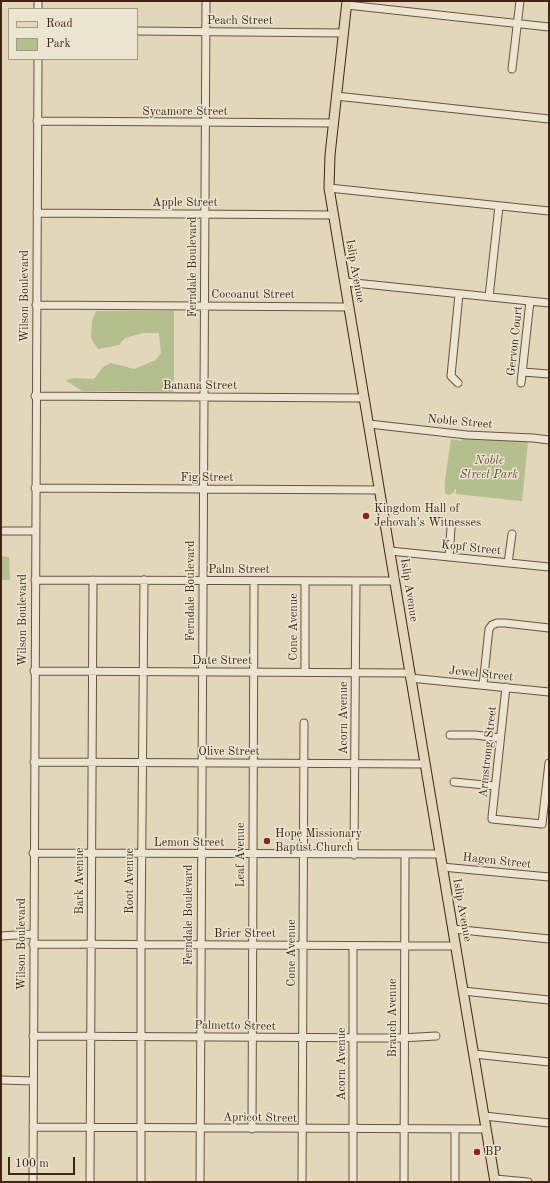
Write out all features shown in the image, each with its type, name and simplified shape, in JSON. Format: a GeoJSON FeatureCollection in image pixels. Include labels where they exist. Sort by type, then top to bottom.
{"type":"FeatureCollection","features":[{"type":"Feature","properties":{"kind":"main road","name":"Islip Avenue"},"geometry":{"type":"LineString","coordinates":[[347,3],[333,123],[329,167],[330,188],[379,490],[495,1180]]}},
{"type":"Feature","properties":{"kind":"street","name":"Ferndale Boulevard"},"geometry":{"type":"LineString","coordinates":[[200,1182],[200,854],[206,1]]}},
{"type":"Feature","properties":{"kind":"street"},"geometry":{"type":"LineString","coordinates":[[512,69],[520,1]]}},
{"type":"Feature","properties":{"kind":"street"},"geometry":{"type":"LineString","coordinates":[[347,3],[549,27]]}},
{"type":"Feature","properties":{"kind":"street","name":"Peach Street"},"geometry":{"type":"LineString","coordinates":[[138,31],[344,33]]}},
{"type":"Feature","properties":{"kind":"street","name":"Wilson Boulevard"},"geometry":{"type":"LineString","coordinates":[[33,1182],[35,396],[38,60]]}},
{"type":"Feature","properties":{"kind":"street"},"geometry":{"type":"LineString","coordinates":[[336,96],[549,118]]}},
{"type":"Feature","properties":{"kind":"street","name":"Sycamore Street"},"geometry":{"type":"LineString","coordinates":[[37,122],[333,123]]}},
{"type":"Feature","properties":{"kind":"street"},"geometry":{"type":"LineString","coordinates":[[330,188],[549,210]]}},
{"type":"Feature","properties":{"kind":"street"},"geometry":{"type":"LineString","coordinates":[[489,296],[498,206]]}},
{"type":"Feature","properties":{"kind":"street","name":"Apple Street"},"geometry":{"type":"LineString","coordinates":[[37,213],[334,215]]}},
{"type":"Feature","properties":{"kind":"street"},"geometry":{"type":"LineString","coordinates":[[345,282],[549,303]]}},
{"type":"Feature","properties":{"kind":"street"},"geometry":{"type":"LineString","coordinates":[[458,383],[451,376],[459,294]]}},
{"type":"Feature","properties":{"kind":"street","name":"Gervon Court"},"geometry":{"type":"LineString","coordinates":[[521,383],[530,301]]}},
{"type":"Feature","properties":{"kind":"street","name":"Cocoanut Street"},"geometry":{"type":"LineString","coordinates":[[36,305],[349,306]]}},
{"type":"Feature","properties":{"kind":"street"},"geometry":{"type":"LineString","coordinates":[[523,372],[549,374]]}},
{"type":"Feature","properties":{"kind":"street","name":"Banana Street"},"geometry":{"type":"LineString","coordinates":[[35,396],[364,398]]}},
{"type":"Feature","properties":{"kind":"street","name":"Noble Street"},"geometry":{"type":"LineString","coordinates":[[369,424],[467,435],[549,440]]}},
{"type":"Feature","properties":{"kind":"street","name":"Fig Street"},"geometry":{"type":"LineString","coordinates":[[35,488],[379,490]]}},
{"type":"Feature","properties":{"kind":"street"},"geometry":{"type":"LineString","coordinates":[[449,557],[451,528]]}},
{"type":"Feature","properties":{"kind":"street"},"geometry":{"type":"LineString","coordinates":[[1,531],[35,531]]}},
{"type":"Feature","properties":{"kind":"street"},"geometry":{"type":"LineString","coordinates":[[508,563],[512,534]]}},
{"type":"Feature","properties":{"kind":"street","name":"Kopf Street"},"geometry":{"type":"LineString","coordinates":[[390,551],[549,567]]}},
{"type":"Feature","properties":{"kind":"street","name":"Palm Street"},"geometry":{"type":"LineString","coordinates":[[35,580],[395,581]]}},
{"type":"Feature","properties":{"kind":"street","name":"Bark Avenue"},"geometry":{"type":"LineString","coordinates":[[90,1182],[93,580]]}},
{"type":"Feature","properties":{"kind":"street","name":"Root Avenue"},"geometry":{"type":"LineString","coordinates":[[141,1182],[144,580]]}},
{"type":"Feature","properties":{"kind":"street","name":"Leaf Avenue"},"geometry":{"type":"LineString","coordinates":[[252,1129],[254,581]]}},
{"type":"Feature","properties":{"kind":"street","name":"Cone Avenue"},"geometry":{"type":"LineString","coordinates":[[305,581],[305,672]]}},
{"type":"Feature","properties":{"kind":"street","name":"Acorn Avenue"},"geometry":{"type":"LineString","coordinates":[[354,855],[356,581]]}},
{"type":"Feature","properties":{"kind":"street"},"geometry":{"type":"LineString","coordinates":[[483,685],[489,629],[492,624],[505,623],[549,628]]}},
{"type":"Feature","properties":{"kind":"street","name":"Date Street"},"geometry":{"type":"LineString","coordinates":[[34,671],[305,672],[410,675]]}},
{"type":"Feature","properties":{"kind":"street","name":"Jewel Street"},"geometry":{"type":"LineString","coordinates":[[410,675],[549,692]]}},
{"type":"Feature","properties":{"kind":"street","name":"Armstrong Street"},"geometry":{"type":"LineString","coordinates":[[506,687],[492,819],[542,824],[549,763]]}},
{"type":"Feature","properties":{"kind":"street","name":"Cone Avenue"},"geometry":{"type":"LineString","coordinates":[[302,1182],[304,723]]}},
{"type":"Feature","properties":{"kind":"street"},"geometry":{"type":"LineString","coordinates":[[450,735],[475,735],[500,738]]}},
{"type":"Feature","properties":{"kind":"street","name":"Olive Street"},"geometry":{"type":"LineString","coordinates":[[34,762],[425,764]]}},
{"type":"Feature","properties":{"kind":"street"},"geometry":{"type":"LineString","coordinates":[[454,782],[495,786]]}},
{"type":"Feature","properties":{"kind":"street","name":"Lemon Street"},"geometry":{"type":"LineString","coordinates":[[33,853],[354,855],[440,854]]}},
{"type":"Feature","properties":{"kind":"street","name":"Branch Avenue"},"geometry":{"type":"LineString","coordinates":[[404,1182],[405,855]]}},
{"type":"Feature","properties":{"kind":"street","name":"Hagen Street"},"geometry":{"type":"LineString","coordinates":[[442,867],[549,877]]}},
{"type":"Feature","properties":{"kind":"street"},"geometry":{"type":"LineString","coordinates":[[453,929],[549,939]]}},
{"type":"Feature","properties":{"kind":"street"},"geometry":{"type":"LineString","coordinates":[[1,936],[33,934]]}},
{"type":"Feature","properties":{"kind":"street","name":"Brier Street"},"geometry":{"type":"LineString","coordinates":[[33,944],[456,946]]}},
{"type":"Feature","properties":{"kind":"street","name":"Acorn Avenue"},"geometry":{"type":"LineString","coordinates":[[353,946],[353,1182]]}},
{"type":"Feature","properties":{"kind":"street"},"geometry":{"type":"LineString","coordinates":[[463,992],[549,1000]]}},
{"type":"Feature","properties":{"kind":"street","name":"Palmetto Street"},"geometry":{"type":"LineString","coordinates":[[33,1036],[303,1038],[404,1038],[436,1036]]}},
{"type":"Feature","properties":{"kind":"street"},"geometry":{"type":"LineString","coordinates":[[474,1054],[549,1062]]}},
{"type":"Feature","properties":{"kind":"street"},"geometry":{"type":"LineString","coordinates":[[1,1080],[33,1081]]}},
{"type":"Feature","properties":{"kind":"street"},"geometry":{"type":"LineString","coordinates":[[484,1116],[549,1123]]}},
{"type":"Feature","properties":{"kind":"street","name":"Apricot Street"},"geometry":{"type":"LineString","coordinates":[[33,1128],[486,1129]]}},
{"type":"Feature","properties":{"kind":"street"},"geometry":{"type":"LineString","coordinates":[[455,1129],[455,1182]]}},
{"type":"Feature","properties":{"kind":"street"},"geometry":{"type":"LineString","coordinates":[[495,1180],[528,1182]]}},
{"type":"Feature","properties":{"kind":"green space"},"geometry":{"type":"Polygon","coordinates":[[[96,311],[174,311],[174,392],[82,391],[65,380],[75,378],[94,379],[103,367],[111,363],[134,369],[156,360],[161,353],[159,333],[143,333],[125,338],[119,345],[98,349],[91,338],[92,320],[96,311]]]}},
{"type":"Feature","properties":{"kind":"green space","name":"Noble Street Park"},"geometry":{"type":"Polygon","coordinates":[[[463,436],[528,442],[522,501],[456,494],[456,488],[453,493],[449,495],[445,493],[445,480],[451,439],[462,441],[463,436]]]}},
{"type":"Feature","properties":{"kind":"green space"},"geometry":{"type":"Polygon","coordinates":[[[1,556],[9,557],[10,580],[1,580],[1,556]]]}},
{"type":"Feature","properties":{"kind":"place","name":"Kingdom Hall of Jehovah’s Witnesses"},"geometry":{"type":"Point","coordinates":[366,516]}},
{"type":"Feature","properties":{"kind":"place","name":"Hope Missionary Baptist Church"},"geometry":{"type":"Point","coordinates":[267,841]}},
{"type":"Feature","properties":{"kind":"place","name":"BP"},"geometry":{"type":"Point","coordinates":[477,1152]}}]}
